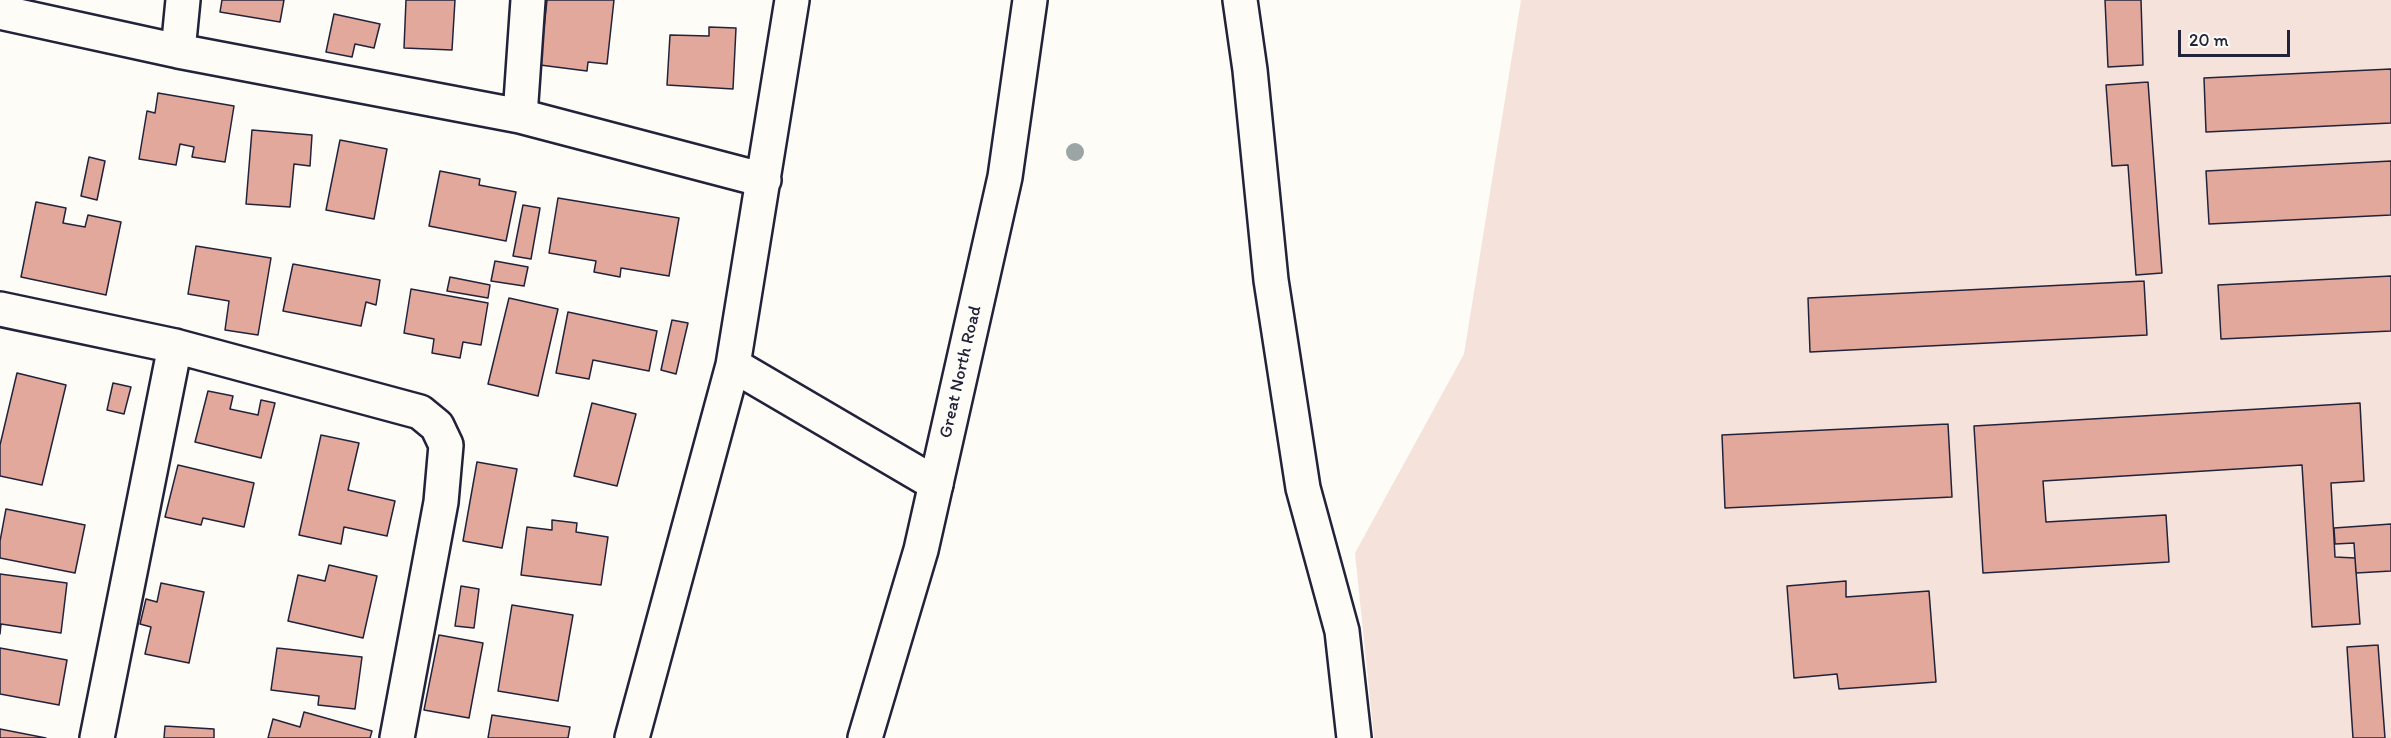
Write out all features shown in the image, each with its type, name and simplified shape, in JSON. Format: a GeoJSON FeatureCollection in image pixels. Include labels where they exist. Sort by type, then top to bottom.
{"type":"FeatureCollection","features":[{"type":"Feature","properties":{"kind":"main road"},"geometry":{"type":"LineString","coordinates":[[178,51],[183,0]]}},
{"type":"Feature","properties":{"kind":"main road"},"geometry":{"type":"LineString","coordinates":[[520,116],[528,0]]}},
{"type":"Feature","properties":{"kind":"main road"},"geometry":{"type":"LineString","coordinates":[[632,738],[733,365],[792,0]]}},
{"type":"Feature","properties":{"kind":"main road","name":"Great North Road"},"geometry":{"type":"LineString","coordinates":[[865,738],[921,550],[1005,177],[1030,0]]}},
{"type":"Feature","properties":{"kind":"main road"},"geometry":{"type":"LineString","coordinates":[[1240,0],[1250,70],[1270,280],[1303,488],[1342,631],[1354,738]]}},
{"type":"Feature","properties":{"kind":"main road"},"geometry":{"type":"LineString","coordinates":[[0,12],[178,51],[520,116],[764,180]]}},
{"type":"Feature","properties":{"kind":"main road"},"geometry":{"type":"LineString","coordinates":[[0,309],[175,346],[420,412],[437,426],[446,445],[441,502],[397,738]]}},
{"type":"Feature","properties":{"kind":"main road"},"geometry":{"type":"LineString","coordinates":[[97,738],[175,346]]}},
{"type":"Feature","properties":{"kind":"main road"},"geometry":{"type":"LineString","coordinates":[[733,365],[936,484]]}},
{"type":"Feature","properties":{"kind":"shaded area"},"geometry":{"type":"Polygon","coordinates":[[[1521,0],[2391,0],[2391,738],[1374,738],[1355,553],[1464,354],[1521,0]]]}},
{"type":"Feature","properties":{"kind":"building"},"geometry":{"type":"Polygon","coordinates":[[[222,0],[284,0],[280,22],[220,12],[222,0]]]}},
{"type":"Feature","properties":{"kind":"building"},"geometry":{"type":"Polygon","coordinates":[[[406,0],[455,0],[452,50],[404,48],[406,0]]]}},
{"type":"Feature","properties":{"kind":"building"},"geometry":{"type":"Polygon","coordinates":[[[547,0],[614,0],[607,64],[588,62],[587,71],[540,65],[547,0]]]}},
{"type":"Feature","properties":{"kind":"building"},"geometry":{"type":"Polygon","coordinates":[[[2105,0],[2141,0],[2143,65],[2108,67],[2105,0]]]}},
{"type":"Feature","properties":{"kind":"building"},"geometry":{"type":"Polygon","coordinates":[[[334,14],[380,24],[374,48],[355,44],[352,57],[326,52],[334,14]]]}},
{"type":"Feature","properties":{"kind":"building"},"geometry":{"type":"Polygon","coordinates":[[[709,27],[736,28],[733,89],[667,85],[670,35],[709,36],[709,27]]]}},
{"type":"Feature","properties":{"kind":"building"},"geometry":{"type":"Polygon","coordinates":[[[2391,69],[2391,123],[2206,132],[2204,78],[2391,69]]]}},
{"type":"Feature","properties":{"kind":"building"},"geometry":{"type":"Polygon","coordinates":[[[2148,82],[2162,273],[2136,275],[2128,165],[2112,166],[2106,85],[2148,82]]]}},
{"type":"Feature","properties":{"kind":"building"},"geometry":{"type":"Polygon","coordinates":[[[158,93],[234,106],[225,162],[192,157],[194,147],[180,144],[176,165],[139,159],[147,111],[155,113],[158,93]]]}},
{"type":"Feature","properties":{"kind":"building"},"geometry":{"type":"Polygon","coordinates":[[[252,130],[312,135],[310,166],[294,164],[290,207],[246,204],[252,130]]]}},
{"type":"Feature","properties":{"kind":"building"},"geometry":{"type":"Polygon","coordinates":[[[340,140],[387,149],[374,219],[326,210],[340,140]]]}},
{"type":"Feature","properties":{"kind":"building"},"geometry":{"type":"Polygon","coordinates":[[[89,157],[105,161],[97,200],[81,196],[89,157]]]}},
{"type":"Feature","properties":{"kind":"building"},"geometry":{"type":"Polygon","coordinates":[[[2391,161],[2391,215],[2209,224],[2206,171],[2391,161]]]}},
{"type":"Feature","properties":{"kind":"building"},"geometry":{"type":"Polygon","coordinates":[[[440,171],[480,179],[479,185],[516,192],[506,241],[429,226],[440,171]]]}},
{"type":"Feature","properties":{"kind":"building"},"geometry":{"type":"Polygon","coordinates":[[[558,198],[679,218],[669,276],[621,268],[620,277],[594,272],[596,261],[549,253],[558,198]]]}},
{"type":"Feature","properties":{"kind":"building"},"geometry":{"type":"Polygon","coordinates":[[[36,202],[66,208],[63,223],[85,227],[88,215],[121,222],[106,295],[21,277],[36,202]]]}},
{"type":"Feature","properties":{"kind":"building"},"geometry":{"type":"Polygon","coordinates":[[[523,205],[540,208],[531,259],[513,256],[523,205]]]}},
{"type":"Feature","properties":{"kind":"building"},"geometry":{"type":"Polygon","coordinates":[[[196,246],[271,258],[258,335],[225,330],[229,301],[188,294],[196,246]]]}},
{"type":"Feature","properties":{"kind":"building"},"geometry":{"type":"Polygon","coordinates":[[[495,261],[528,267],[524,286],[491,281],[495,261]]]}},
{"type":"Feature","properties":{"kind":"building"},"geometry":{"type":"Polygon","coordinates":[[[293,264],[380,280],[376,305],[366,302],[361,326],[283,311],[293,264]]]}},
{"type":"Feature","properties":{"kind":"building"},"geometry":{"type":"Polygon","coordinates":[[[2391,276],[2391,331],[2221,339],[2218,285],[2391,276]]]}},
{"type":"Feature","properties":{"kind":"building"},"geometry":{"type":"Polygon","coordinates":[[[450,277],[490,285],[488,298],[447,291],[450,277]]]}},
{"type":"Feature","properties":{"kind":"building"},"geometry":{"type":"Polygon","coordinates":[[[2144,281],[2147,335],[1810,352],[1808,298],[2144,281]]]}},
{"type":"Feature","properties":{"kind":"building"},"geometry":{"type":"Polygon","coordinates":[[[411,289],[488,303],[481,345],[463,342],[460,358],[432,353],[434,339],[404,333],[411,289]]]}},
{"type":"Feature","properties":{"kind":"building"},"geometry":{"type":"Polygon","coordinates":[[[509,298],[558,309],[538,396],[488,384],[509,298]]]}},
{"type":"Feature","properties":{"kind":"building"},"geometry":{"type":"Polygon","coordinates":[[[568,312],[657,331],[649,371],[593,360],[589,379],[556,373],[568,312]]]}},
{"type":"Feature","properties":{"kind":"building"},"geometry":{"type":"Polygon","coordinates":[[[672,320],[688,323],[676,374],[661,370],[672,320]]]}},
{"type":"Feature","properties":{"kind":"building"},"geometry":{"type":"Polygon","coordinates":[[[17,373],[66,385],[42,485],[0,476],[0,445],[17,373]]]}},
{"type":"Feature","properties":{"kind":"building"},"geometry":{"type":"Polygon","coordinates":[[[113,383],[131,387],[124,414],[107,410],[113,383]]]}},
{"type":"Feature","properties":{"kind":"building"},"geometry":{"type":"Polygon","coordinates":[[[208,391],[233,396],[230,409],[258,415],[261,400],[275,403],[261,458],[195,442],[208,391]]]}},
{"type":"Feature","properties":{"kind":"building"},"geometry":{"type":"Polygon","coordinates":[[[592,403],[636,414],[617,486],[574,476],[592,403]]]}},
{"type":"Feature","properties":{"kind":"building"},"geometry":{"type":"Polygon","coordinates":[[[2360,403],[2364,481],[2331,483],[2335,557],[2355,558],[2360,624],[2312,627],[2302,465],[2043,481],[2046,522],[2166,515],[2169,562],[1983,573],[1974,426],[2360,403]]]}},
{"type":"Feature","properties":{"kind":"building"},"geometry":{"type":"Polygon","coordinates":[[[1948,424],[1952,497],[1725,508],[1722,435],[1948,424]]]}},
{"type":"Feature","properties":{"kind":"building"},"geometry":{"type":"Polygon","coordinates":[[[321,435],[359,443],[348,490],[395,501],[387,536],[344,527],[341,544],[299,535],[321,435]]]}},
{"type":"Feature","properties":{"kind":"building"},"geometry":{"type":"Polygon","coordinates":[[[477,462],[517,469],[502,548],[463,541],[477,462]]]}},
{"type":"Feature","properties":{"kind":"building"},"geometry":{"type":"Polygon","coordinates":[[[178,465],[254,483],[244,527],[203,518],[201,525],[165,517],[178,465]]]}},
{"type":"Feature","properties":{"kind":"building"},"geometry":{"type":"Polygon","coordinates":[[[6,509],[85,525],[75,573],[0,558],[0,541],[6,509]]]}},
{"type":"Feature","properties":{"kind":"building"},"geometry":{"type":"Polygon","coordinates":[[[552,520],[577,523],[576,532],[608,537],[601,585],[521,575],[527,527],[552,530],[552,520]]]}},
{"type":"Feature","properties":{"kind":"building"},"geometry":{"type":"Polygon","coordinates":[[[2391,524],[2391,571],[2356,573],[2354,543],[2335,544],[2334,528],[2391,524]]]}},
{"type":"Feature","properties":{"kind":"building"},"geometry":{"type":"Polygon","coordinates":[[[329,565],[377,576],[363,638],[288,621],[298,575],[325,581],[329,565]]]}},
{"type":"Feature","properties":{"kind":"building"},"geometry":{"type":"Polygon","coordinates":[[[0,574],[67,583],[61,633],[1,624],[0,634],[0,574]]]}},
{"type":"Feature","properties":{"kind":"building"},"geometry":{"type":"Polygon","coordinates":[[[1846,581],[1846,597],[1929,591],[1936,682],[1839,689],[1837,674],[1794,678],[1787,586],[1846,581]]]}},
{"type":"Feature","properties":{"kind":"building"},"geometry":{"type":"Polygon","coordinates":[[[161,583],[204,592],[189,663],[145,654],[151,627],[140,624],[146,599],[157,602],[161,583]]]}},
{"type":"Feature","properties":{"kind":"building"},"geometry":{"type":"Polygon","coordinates":[[[461,586],[479,589],[474,628],[455,626],[461,586]]]}},
{"type":"Feature","properties":{"kind":"building"},"geometry":{"type":"Polygon","coordinates":[[[512,605],[573,615],[558,701],[498,691],[512,605]]]}},
{"type":"Feature","properties":{"kind":"building"},"geometry":{"type":"Polygon","coordinates":[[[439,635],[483,643],[469,718],[424,710],[439,635]]]}},
{"type":"Feature","properties":{"kind":"building"},"geometry":{"type":"Polygon","coordinates":[[[2378,645],[2385,738],[2353,738],[2347,647],[2378,645]]]}},
{"type":"Feature","properties":{"kind":"building"},"geometry":{"type":"Polygon","coordinates":[[[0,648],[67,660],[59,705],[0,694],[0,648]]]}},
{"type":"Feature","properties":{"kind":"building"},"geometry":{"type":"Polygon","coordinates":[[[277,648],[362,657],[355,709],[318,705],[319,696],[271,690],[277,648]]]}},
{"type":"Feature","properties":{"kind":"building"},"geometry":{"type":"Polygon","coordinates":[[[304,712],[372,731],[370,738],[268,738],[273,719],[300,727],[304,712]]]}},
{"type":"Feature","properties":{"kind":"building"},"geometry":{"type":"Polygon","coordinates":[[[492,715],[570,727],[568,738],[488,738],[492,715]]]}},
{"type":"Feature","properties":{"kind":"building"},"geometry":{"type":"Polygon","coordinates":[[[165,726],[214,729],[214,738],[164,738],[165,726]]]}},
{"type":"Feature","properties":{"kind":"building"},"geometry":{"type":"Polygon","coordinates":[[[0,729],[46,738],[0,738],[0,729]]]}}]}
